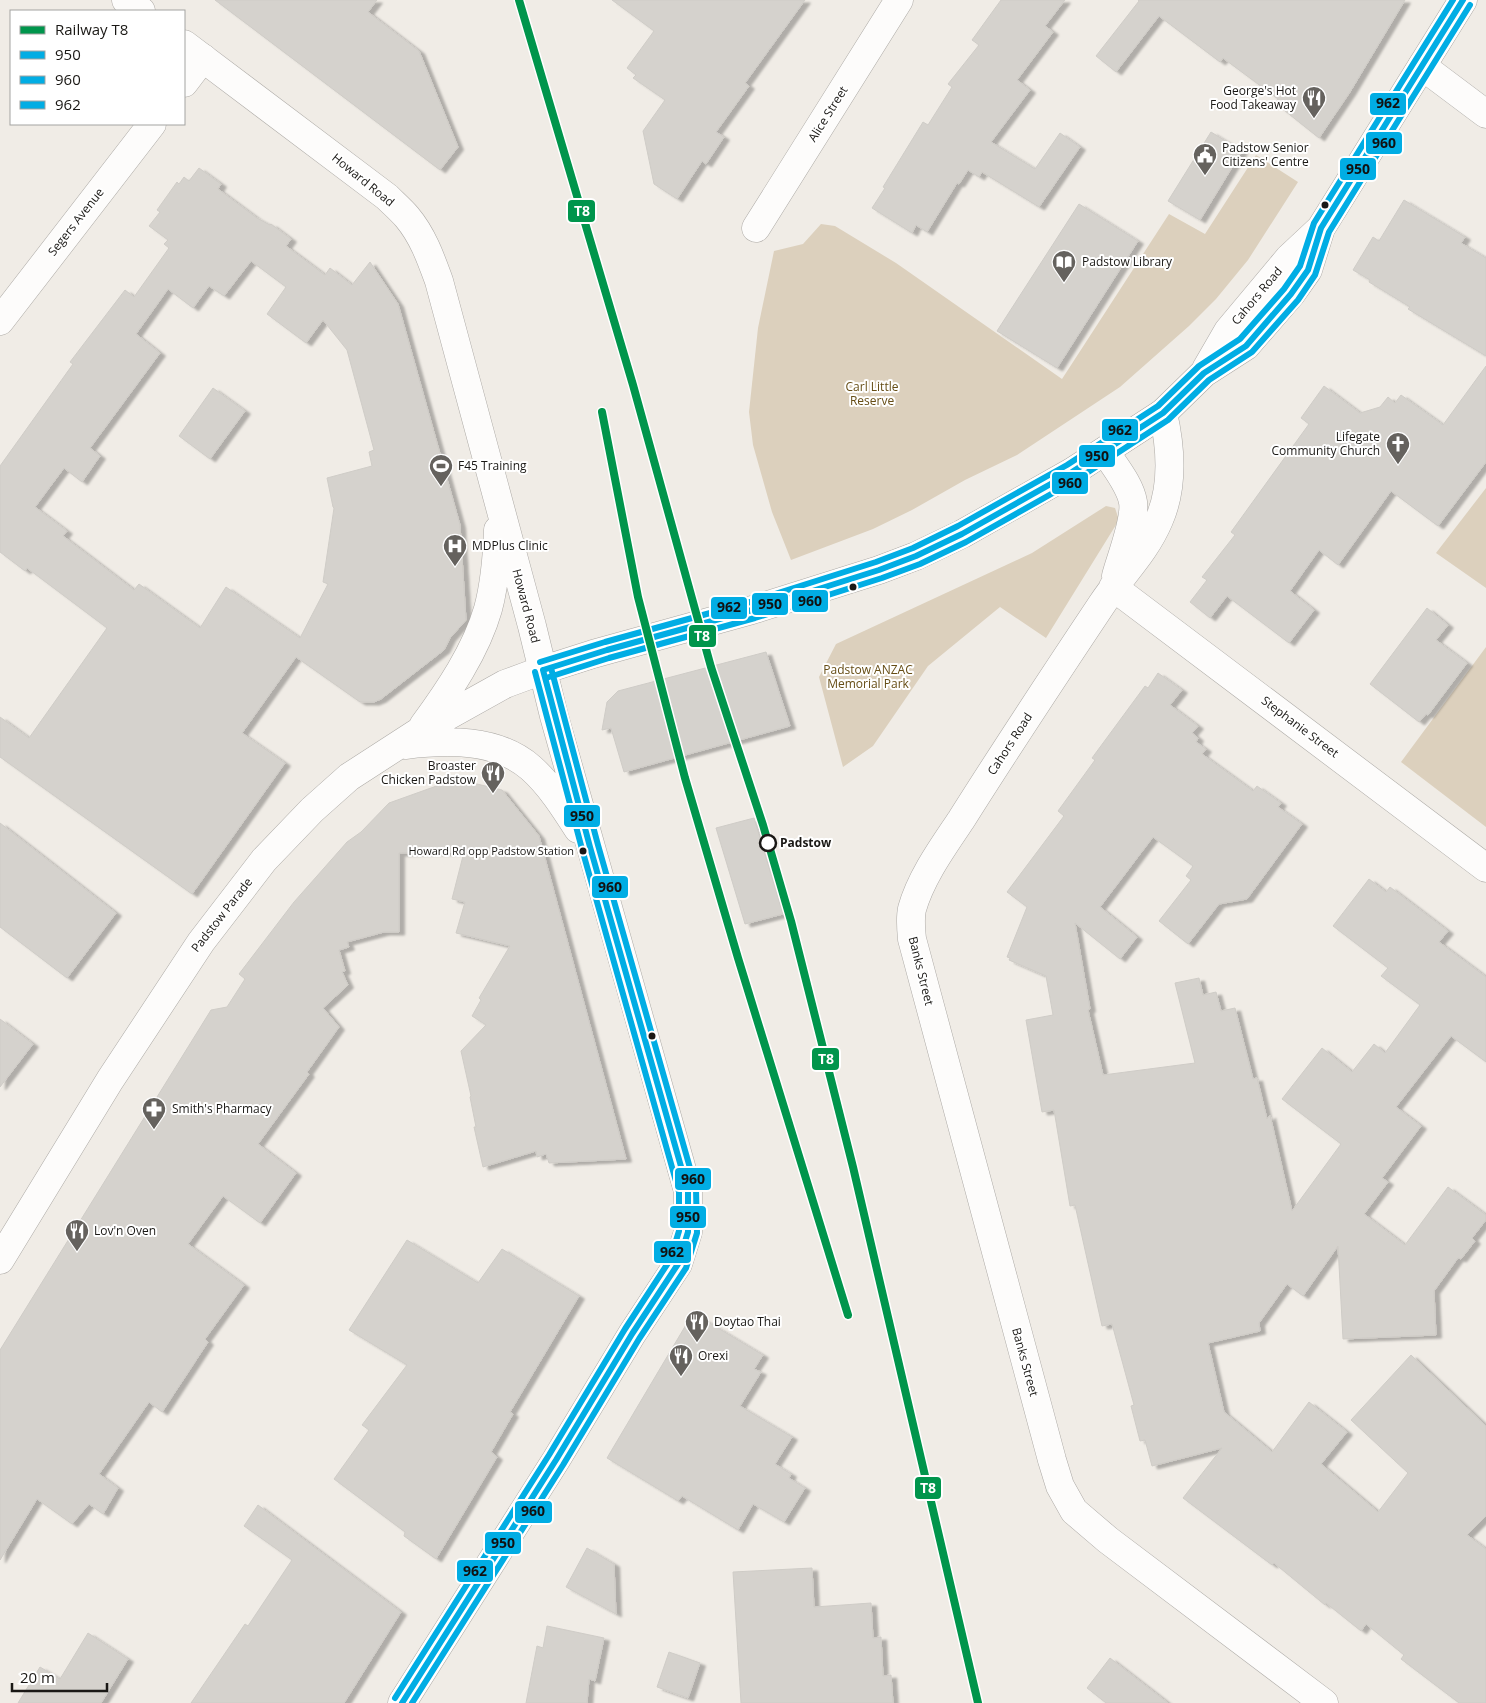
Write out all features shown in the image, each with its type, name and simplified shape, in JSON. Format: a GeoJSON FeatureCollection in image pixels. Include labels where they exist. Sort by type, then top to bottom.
{"type":"FeatureCollection","features":[{"type":"Feature","properties":{"kind":"street"},"geometry":{"type":"LineString","coordinates":[[126,0],[140,10]]}},
{"type":"Feature","properties":{"kind":"street","name":"Alice Street"},"geometry":{"type":"LineString","coordinates":[[756,228],[899,0]]}},
{"type":"Feature","properties":{"kind":"street","name":"Cahors Road"},"geometry":{"type":"LineString","coordinates":[[914,905],[925,878],[949,840],[1113,587],[1144,550],[1159,519],[1166,497],[1170,457],[1168,434],[1163,413],[1204,373],[1246,346],[1292,294],[1308,270],[1321,228],[1463,2]]}},
{"type":"Feature","properties":{"kind":"street"},"geometry":{"type":"LineString","coordinates":[[185,79],[193,51]]}},
{"type":"Feature","properties":{"kind":"street","name":"Howard Road"},"geometry":{"type":"LineString","coordinates":[[193,51],[387,197],[408,218],[420,236],[439,281],[590,847],[688,1191],[688,1232],[678,1264],[402,1703]]}},
{"type":"Feature","properties":{"kind":"street"},"geometry":{"type":"LineString","coordinates":[[1422,66],[1486,114]]}},
{"type":"Feature","properties":{"kind":"street","name":"Segers Avenue"},"geometry":{"type":"LineString","coordinates":[[0,320],[151,125]]}},
{"type":"Feature","properties":{"kind":"street","name":"Padstow Parade"},"geometry":{"type":"LineString","coordinates":[[0,1260],[110,1080],[188,960],[264,860],[312,810],[349,777],[408,739],[505,684],[607,650],[841,583],[916,556],[962,534],[1072,472],[1163,413]]}},
{"type":"Feature","properties":{"kind":"street","name":"Cahors Road"},"geometry":{"type":"LineString","coordinates":[[1105,451],[1129,491],[1133,502],[1132,518],[1113,587]]}},
{"type":"Feature","properties":{"kind":"street"},"geometry":{"type":"LineString","coordinates":[[408,739],[454,681],[467,658],[487,612],[496,568],[499,506]]}},
{"type":"Feature","properties":{"kind":"street","name":"Stephanie Street"},"geometry":{"type":"LineString","coordinates":[[1113,587],[1486,868]]}},
{"type":"Feature","properties":{"kind":"street"},"geometry":{"type":"LineString","coordinates":[[408,739],[430,742],[466,742],[513,755],[545,782],[590,847]]}},
{"type":"Feature","properties":{"kind":"street","name":"Banks Street"},"geometry":{"type":"LineString","coordinates":[[914,905],[911,924],[917,958],[1052,1460],[1067,1500],[1074,1511],[1108,1540],[1324,1703]]}},
{"type":"Feature","properties":{"kind":"green space","name":"Carl Little Reserve"},"geometry":{"type":"Polygon","coordinates":[[[1256,155],[1298,182],[1248,260],[1216,299],[1189,326],[1120,387],[1017,455],[965,480],[912,510],[873,529],[791,560],[772,512],[753,445],[749,412],[758,328],[774,251],[803,244],[821,224],[835,226],[896,263],[1062,379],[1169,214],[1205,234],[1256,155]]]}},
{"type":"Feature","properties":{"kind":"green space"},"geometry":{"type":"Polygon","coordinates":[[[1486,488],[1486,588],[1436,553],[1486,488]]]}},
{"type":"Feature","properties":{"kind":"green space","name":"Padstow ANZAC Memorial Park"},"geometry":{"type":"Polygon","coordinates":[[[1106,506],[1115,508],[1119,520],[1046,638],[1000,607],[928,666],[873,746],[843,767],[819,677],[836,644],[1032,553],[1106,506]]]}},
{"type":"Feature","properties":{"kind":"green space"},"geometry":{"type":"Polygon","coordinates":[[[1486,647],[1486,827],[1401,762],[1486,647]]]}},
{"type":"Feature","properties":{"kind":"building"},"geometry":{"type":"Polygon","coordinates":[[[215,0],[377,0],[368,12],[419,51],[458,147],[440,170],[215,0]]]}},
{"type":"Feature","properties":{"kind":"building"},"geometry":{"type":"Polygon","coordinates":[[[612,0],[805,0],[745,83],[749,86],[716,132],[724,137],[706,164],[702,161],[677,199],[654,184],[643,131],[665,100],[633,78],[636,75],[627,68],[654,31],[612,0]]]}},
{"type":"Feature","properties":{"kind":"building"},"geometry":{"type":"Polygon","coordinates":[[[1001,0],[1065,0],[1045,26],[1053,32],[1017,80],[1030,90],[991,142],[1035,169],[1060,133],[1080,147],[1039,207],[982,172],[979,177],[968,170],[959,184],[957,183],[927,232],[916,225],[912,233],[872,208],[923,122],[928,125],[952,87],[948,84],[979,45],[972,40],[1001,0]]]}},
{"type":"Feature","properties":{"kind":"building"},"geometry":{"type":"Polygon","coordinates":[[[1138,0],[1405,0],[1350,92],[1319,138],[1275,103],[1278,99],[1223,58],[1220,62],[1159,16],[1116,72],[1096,56],[1138,0]]]}},
{"type":"Feature","properties":{"kind":"building","name":"Padstow Senior Citizens' Centre"},"geometry":{"type":"Polygon","coordinates":[[[1211,132],[1242,151],[1200,220],[1168,201],[1211,132]]]}},
{"type":"Feature","properties":{"kind":"building"},"geometry":{"type":"Polygon","coordinates":[[[199,168],[221,184],[218,189],[257,218],[271,224],[291,239],[286,246],[325,275],[330,268],[352,285],[370,262],[398,304],[460,525],[466,620],[450,638],[444,650],[381,699],[374,702],[360,702],[296,657],[242,733],[285,763],[192,894],[0,757],[0,717],[29,738],[107,628],[27,568],[25,571],[0,552],[0,466],[73,364],[70,362],[125,290],[134,297],[169,248],[164,244],[168,240],[149,226],[160,212],[157,210],[177,182],[179,184],[184,177],[189,181],[199,168]],[[251,261],[224,296],[209,286],[193,308],[168,289],[136,334],[160,353],[90,448],[100,456],[82,482],[64,468],[35,507],[67,531],[63,536],[134,590],[139,584],[200,628],[226,587],[300,638],[328,584],[323,582],[334,508],[327,478],[372,466],[369,452],[374,450],[347,350],[323,320],[306,343],[267,314],[286,287],[251,261]]]}},
{"type":"Feature","properties":{"kind":"building"},"geometry":{"type":"Polygon","coordinates":[[[1404,200],[1465,237],[1461,243],[1486,258],[1486,356],[1408,309],[1410,307],[1353,270],[1373,237],[1379,241],[1404,200]]]}},
{"type":"Feature","properties":{"kind":"building"},"geometry":{"type":"Polygon","coordinates":[[[1079,204],[1138,241],[1057,368],[997,331],[1079,204]]]}},
{"type":"Feature","properties":{"kind":"building"},"geometry":{"type":"Polygon","coordinates":[[[1486,366],[1486,462],[1438,526],[1391,491],[1338,565],[1319,550],[1290,591],[1314,610],[1289,643],[1227,596],[1210,618],[1190,602],[1207,580],[1202,577],[1235,535],[1231,532],[1309,424],[1301,418],[1324,386],[1360,413],[1380,407],[1388,397],[1395,403],[1401,395],[1443,425],[1486,366]]]}},
{"type":"Feature","properties":{"kind":"building"},"geometry":{"type":"Polygon","coordinates":[[[213,388],[245,411],[210,459],[179,436],[213,388]]]}},
{"type":"Feature","properties":{"kind":"building"},"geometry":{"type":"Polygon","coordinates":[[[1427,608],[1448,625],[1436,640],[1467,663],[1428,715],[1426,714],[1419,722],[1370,684],[1427,608]]]}},
{"type":"Feature","properties":{"kind":"building"},"geometry":{"type":"Polygon","coordinates":[[[766,652],[790,726],[624,772],[611,728],[602,730],[607,702],[618,691],[766,652]]]}},
{"type":"Feature","properties":{"kind":"building"},"geometry":{"type":"Polygon","coordinates":[[[1158,673],[1182,690],[1170,705],[1198,726],[1192,733],[1198,738],[1196,742],[1206,749],[1202,754],[1253,791],[1257,786],[1281,803],[1278,807],[1302,824],[1247,899],[1219,904],[1188,944],[1159,921],[1191,880],[1186,876],[1193,866],[1153,837],[1100,907],[1137,937],[1120,959],[1075,923],[1090,1009],[1088,1010],[1103,1075],[1195,1063],[1175,983],[1199,978],[1203,995],[1216,992],[1221,1011],[1235,1008],[1253,1079],[1257,1078],[1267,1119],[1270,1115],[1292,1211],[1341,1144],[1282,1099],[1322,1048],[1352,1072],[1374,1044],[1385,1053],[1420,1005],[1381,976],[1388,968],[1333,926],[1369,879],[1386,892],[1390,887],[1448,931],[1439,942],[1486,977],[1486,1062],[1451,1036],[1396,1107],[1421,1126],[1382,1178],[1388,1182],[1364,1214],[1405,1245],[1448,1187],[1486,1215],[1486,1220],[1472,1238],[1475,1241],[1461,1259],[1458,1258],[1434,1291],[1436,1335],[1343,1339],[1338,1246],[1303,1296],[1287,1284],[1259,1323],[1260,1331],[1208,1343],[1224,1412],[1272,1452],[1309,1402],[1347,1432],[1321,1464],[1378,1512],[1408,1473],[1351,1420],[1411,1355],[1486,1426],[1486,1516],[1467,1535],[1486,1549],[1486,1703],[1459,1703],[1401,1659],[1404,1655],[1366,1624],[1361,1631],[1326,1603],[1325,1605],[1274,1563],[1272,1565],[1183,1498],[1222,1448],[1152,1466],[1145,1440],[1140,1441],[1131,1406],[1134,1405],[1112,1324],[1102,1326],[1075,1205],[1070,1206],[1054,1110],[1042,1112],[1026,1020],[1053,1015],[1046,976],[1009,960],[1010,958],[1007,957],[1027,907],[1007,892],[1064,816],[1058,811],[1095,760],[1092,758],[1145,686],[1148,688],[1158,673]]]}},
{"type":"Feature","properties":{"kind":"building"},"geometry":{"type":"Polygon","coordinates":[[[456,779],[502,790],[539,836],[626,1159],[549,1163],[546,1154],[537,1157],[536,1151],[483,1167],[461,1051],[486,1025],[472,1016],[481,1000],[479,998],[510,946],[456,933],[465,902],[452,899],[464,852],[399,853],[399,932],[384,932],[347,942],[349,947],[339,950],[345,971],[342,972],[348,985],[323,1008],[339,1027],[307,1072],[309,1074],[258,1144],[296,1173],[260,1223],[223,1196],[188,1244],[244,1285],[205,1339],[208,1342],[162,1412],[149,1402],[99,1474],[118,1488],[103,1514],[89,1504],[72,1524],[37,1499],[0,1560],[0,1350],[211,1010],[227,1007],[245,979],[239,974],[294,902],[347,842],[361,832],[389,803],[456,779]]]}},
{"type":"Feature","properties":{"kind":"building"},"geometry":{"type":"Polygon","coordinates":[[[754,818],[783,914],[745,924],[716,828],[754,818]]]}},
{"type":"Feature","properties":{"kind":"building"},"geometry":{"type":"Polygon","coordinates":[[[0,823],[116,913],[67,978],[0,927],[0,823]]]}},
{"type":"Feature","properties":{"kind":"building"},"geometry":{"type":"Polygon","coordinates":[[[0,1019],[33,1044],[0,1087],[0,1019]]]}},
{"type":"Feature","properties":{"kind":"building"},"geometry":{"type":"Polygon","coordinates":[[[407,1240],[478,1283],[502,1249],[579,1296],[510,1412],[513,1414],[491,1452],[497,1457],[436,1559],[404,1536],[405,1532],[334,1479],[369,1430],[362,1425],[407,1365],[349,1330],[407,1240]]]}},
{"type":"Feature","properties":{"kind":"building"},"geometry":{"type":"Polygon","coordinates":[[[693,1313],[763,1355],[754,1369],[761,1372],[740,1406],[792,1437],[775,1464],[791,1474],[789,1478],[805,1488],[784,1522],[753,1504],[738,1530],[682,1496],[678,1501],[607,1458],[693,1313]]]}},
{"type":"Feature","properties":{"kind":"building"},"geometry":{"type":"Polygon","coordinates":[[[258,1505],[401,1612],[344,1703],[191,1703],[245,1624],[248,1626],[292,1560],[244,1526],[258,1505]]]}},
{"type":"Feature","properties":{"kind":"building"},"geometry":{"type":"Polygon","coordinates":[[[587,1548],[614,1564],[616,1614],[566,1587],[587,1548]]]}},
{"type":"Feature","properties":{"kind":"building"},"geometry":{"type":"Polygon","coordinates":[[[812,1568],[814,1607],[871,1603],[873,1638],[881,1637],[883,1676],[891,1675],[893,1703],[741,1703],[733,1572],[812,1568]]]}},
{"type":"Feature","properties":{"kind":"building"},"geometry":{"type":"Polygon","coordinates":[[[547,1626],[604,1638],[595,1681],[589,1679],[587,1703],[526,1703],[537,1646],[543,1648],[547,1626]]]}},
{"type":"Feature","properties":{"kind":"building"},"geometry":{"type":"Polygon","coordinates":[[[88,1633],[128,1659],[101,1703],[18,1703],[40,1667],[60,1679],[88,1633]]]}},
{"type":"Feature","properties":{"kind":"building"},"geometry":{"type":"Polygon","coordinates":[[[669,1652],[700,1663],[688,1698],[657,1687],[669,1652]]]}},
{"type":"Feature","properties":{"kind":"building"},"geometry":{"type":"Polygon","coordinates":[[[1110,1658],[1168,1703],[1106,1703],[1087,1688],[1110,1658]]]}},
{"type":"Feature","properties":{"kind":"rail line","name":"T8"},"geometry":{"type":"LineString","coordinates":[[519,0],[633,385],[711,667],[763,825],[791,921],[853,1167],[978,1703]]}},
{"type":"Feature","properties":{"kind":"rail line","name":"T8"},"geometry":{"type":"LineString","coordinates":[[602,412],[638,597],[685,778],[738,958],[848,1315]]}},
{"type":"Feature","properties":{"kind":"transit line","name":"962"},"geometry":{"type":"LineString","coordinates":[[540,662],[750,602],[876,562],[913,548],[958,526],[1067,465],[1158,406],[1199,366],[1240,339],[1284,289],[1300,266],[1314,223],[1453,0]]}},
{"type":"Feature","properties":{"kind":"transit line","name":"950"},"geometry":{"type":"LineString","coordinates":[[543,670],[607,650],[752,610],[879,570],[916,556],[962,534],[1072,472],[1163,413],[1204,373],[1246,346],[1291,294],[1308,270],[1321,228],[1463,0]]}},
{"type":"Feature","properties":{"kind":"transit line","name":"960"},"geometry":{"type":"LineString","coordinates":[[546,678],[609,658],[755,618],[920,564],[966,542],[1076,480],[1168,420],[1209,380],[1252,352],[1298,300],[1315,275],[1329,232],[1470,5]]}},
{"type":"Feature","properties":{"kind":"transit line","name":"960"},"geometry":{"type":"LineString","coordinates":[[412,1703],[563,1465],[639,1339],[686,1268],[697,1233],[696,1189],[598,845],[551,668]]}},
{"type":"Feature","properties":{"kind":"transit line","name":"950"},"geometry":{"type":"LineString","coordinates":[[402,1703],[556,1460],[632,1334],[678,1264],[688,1232],[688,1191],[590,847],[543,670]]}},
{"type":"Feature","properties":{"kind":"transit line","name":"962"},"geometry":{"type":"LineString","coordinates":[[395,1698],[670,1260],[679,1231],[679,1192],[582,849],[535,672]]}},
{"type":"Feature","properties":{"kind":"place","name":"George's Hot Food Takeaway"},"geometry":{"type":"Point","coordinates":[1314,119]}},
{"type":"Feature","properties":{"kind":"place","name":"Padstow Senior Citizens' Centre"},"geometry":{"type":"Point","coordinates":[1205,176]}},
{"type":"Feature","properties":{"kind":"place","name":"Padstow Library"},"geometry":{"type":"Point","coordinates":[1064,283]}},
{"type":"Feature","properties":{"kind":"place","name":"Lifegate Community Church"},"geometry":{"type":"Point","coordinates":[1398,465]}},
{"type":"Feature","properties":{"kind":"place","name":"F45 Training"},"geometry":{"type":"Point","coordinates":[441,487]}},
{"type":"Feature","properties":{"kind":"place","name":"MDPlus Clinic"},"geometry":{"type":"Point","coordinates":[455,567]}},
{"type":"Feature","properties":{"kind":"place","name":"Broaster Chicken Padstow"},"geometry":{"type":"Point","coordinates":[493,794]}},
{"type":"Feature","properties":{"kind":"place","name":"Padstow"},"geometry":{"type":"Point","coordinates":[768,843]}},
{"type":"Feature","properties":{"kind":"place","name":"Howard Rd opp Padstow Station"},"geometry":{"type":"Point","coordinates":[583,851]}},
{"type":"Feature","properties":{"kind":"place","name":"Smith's Pharmacy"},"geometry":{"type":"Point","coordinates":[154,1130]}},
{"type":"Feature","properties":{"kind":"place","name":"Lov'n Oven"},"geometry":{"type":"Point","coordinates":[77,1252]}},
{"type":"Feature","properties":{"kind":"place","name":"Doytao Thai"},"geometry":{"type":"Point","coordinates":[697,1343]}},
{"type":"Feature","properties":{"kind":"place","name":"Orexi"},"geometry":{"type":"Point","coordinates":[681,1377]}}]}
